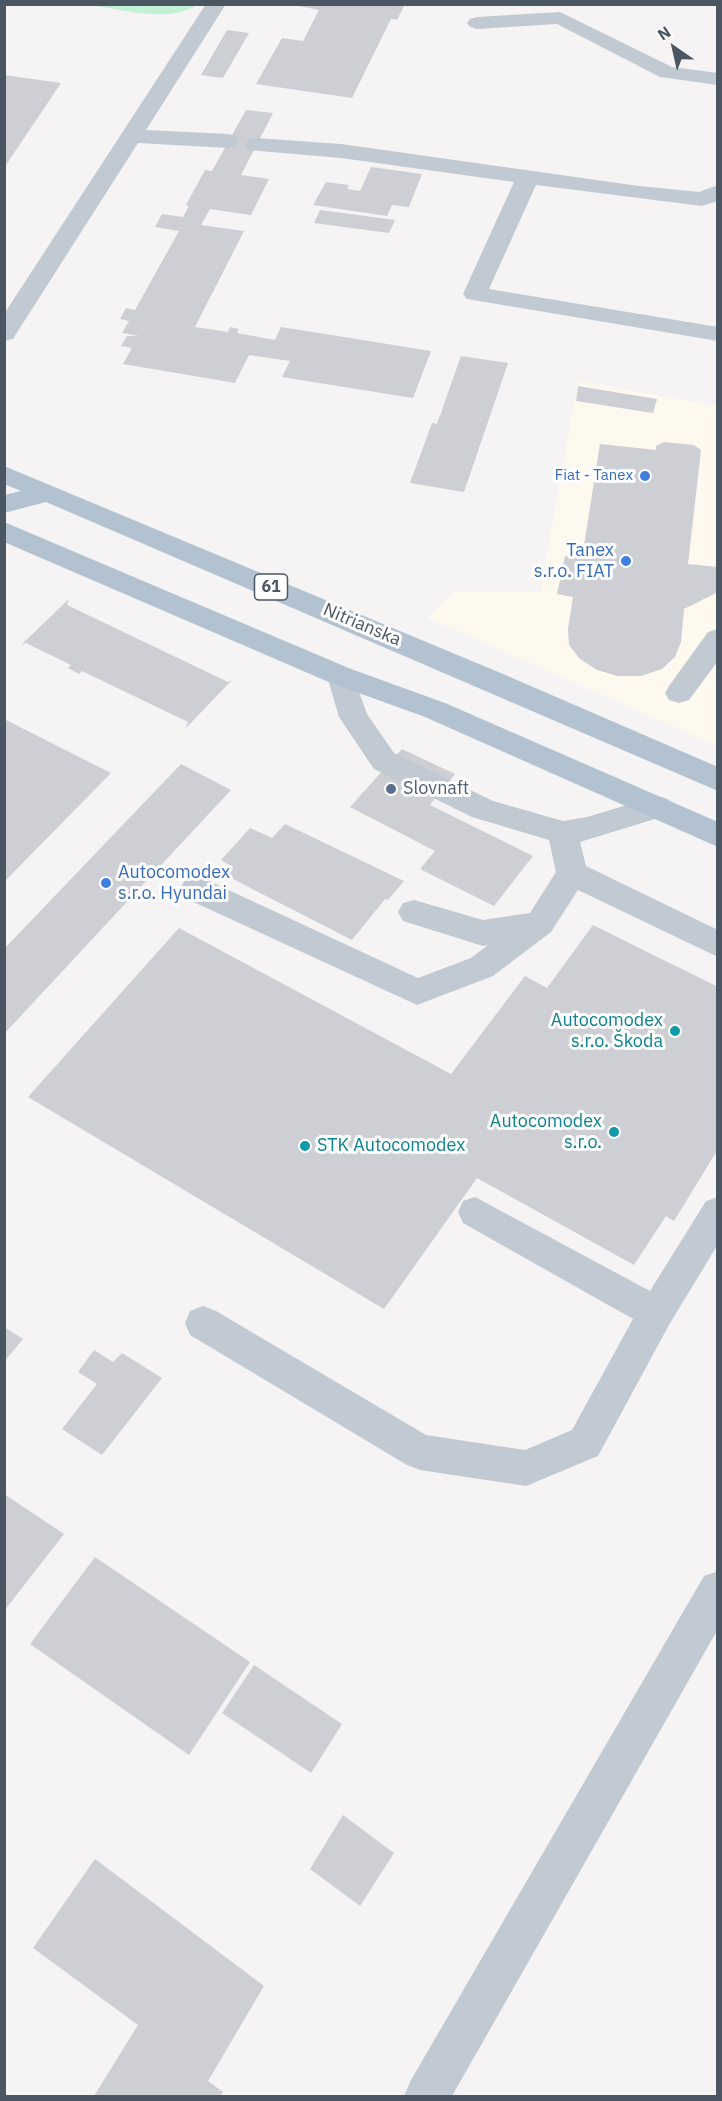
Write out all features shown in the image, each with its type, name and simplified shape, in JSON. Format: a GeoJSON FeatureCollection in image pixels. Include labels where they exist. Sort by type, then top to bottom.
{"type":"FeatureCollection","features":[{"type":"Feature","properties":{"kind":"main road","name":"Nitrianska"},"geometry":{"type":"LineString","coordinates":[[4,474],[493,681],[717,780]]}},
{"type":"Feature","properties":{"kind":"main road"},"geometry":{"type":"LineString","coordinates":[[4,504],[48,493]]}},
{"type":"Feature","properties":{"kind":"main road"},"geometry":{"type":"LineString","coordinates":[[4,531],[341,676],[435,710],[657,807],[717,836]]}},
{"type":"Feature","properties":{"kind":"street"},"geometry":{"type":"LineString","coordinates":[[7,326],[133,136],[216,4]]}},
{"type":"Feature","properties":{"kind":"street"},"geometry":{"type":"LineString","coordinates":[[477,23],[560,18],[667,73],[717,79]]}},
{"type":"Feature","properties":{"kind":"street"},"geometry":{"type":"LineString","coordinates":[[133,136],[228,141]]}},
{"type":"Feature","properties":{"kind":"street"},"geometry":{"type":"LineString","coordinates":[[256,145],[341,151],[702,199],[717,192]]}},
{"type":"Feature","properties":{"kind":"street"},"geometry":{"type":"LineString","coordinates":[[528,177],[475,294],[717,334]]}},
{"type":"Feature","properties":{"kind":"street"},"geometry":{"type":"LineString","coordinates":[[679,693],[717,639]]}},
{"type":"Feature","properties":{"kind":"street"},"geometry":{"type":"LineString","coordinates":[[341,676],[353,717],[384,761],[483,809],[563,833],[587,829],[657,807]]}},
{"type":"Feature","properties":{"kind":"street"},"geometry":{"type":"LineString","coordinates":[[196,889],[417,992],[482,967],[540,923],[572,873],[563,833]]}},
{"type":"Feature","properties":{"kind":"street"},"geometry":{"type":"LineString","coordinates":[[572,873],[717,945]]}},
{"type":"Feature","properties":{"kind":"street"},"geometry":{"type":"LineString","coordinates":[[414,912],[483,933],[540,923]]}},
{"type":"Feature","properties":{"kind":"street"},"geometry":{"type":"LineString","coordinates":[[476,1212],[656,1312]]}},
{"type":"Feature","properties":{"kind":"street"},"geometry":{"type":"LineString","coordinates":[[203,1323],[420,1452],[526,1468],[585,1443],[656,1312],[717,1212]]}},
{"type":"Feature","properties":{"kind":"street"},"geometry":{"type":"LineString","coordinates":[[427,2097],[717,1590]]}},
{"type":"Feature","properties":{"kind":"shaded area"},"geometry":{"type":"Polygon","coordinates":[[[578,381],[717,406],[717,746],[428,618],[453,592],[540,592],[578,381]]]}},
{"type":"Feature","properties":{"kind":"green space"},"geometry":{"type":"Polygon","coordinates":[[[90,5],[197,5],[173,14],[145,14],[90,5]]]}},
{"type":"Feature","properties":{"kind":"building"},"geometry":{"type":"Polygon","coordinates":[[[289,4],[405,4],[397,20],[391,19],[352,98],[256,84],[282,38],[303,41],[319,10],[289,4]]]}},
{"type":"Feature","properties":{"kind":"building"},"geometry":{"type":"Polygon","coordinates":[[[227,30],[249,33],[223,78],[201,75],[227,30]]]}},
{"type":"Feature","properties":{"kind":"building"},"geometry":{"type":"Polygon","coordinates":[[[4,75],[61,83],[4,168],[4,75]]]}},
{"type":"Feature","properties":{"kind":"building"},"geometry":{"type":"Polygon","coordinates":[[[246,110],[273,113],[241,175],[269,179],[251,215],[210,209],[201,225],[244,231],[195,327],[228,332],[230,327],[239,329],[237,333],[275,340],[281,327],[431,351],[413,398],[282,377],[290,361],[249,355],[235,383],[123,364],[132,348],[121,346],[127,336],[139,336],[122,333],[129,321],[120,319],[126,308],[135,310],[179,231],[155,227],[162,214],[183,217],[189,206],[186,205],[205,170],[212,171],[246,110]]]}},
{"type":"Feature","properties":{"kind":"building"},"geometry":{"type":"Polygon","coordinates":[[[371,167],[422,174],[409,207],[392,205],[387,216],[313,205],[326,182],[349,185],[347,189],[360,191],[371,167]]]}},
{"type":"Feature","properties":{"kind":"building"},"geometry":{"type":"Polygon","coordinates":[[[320,210],[395,220],[389,233],[314,223],[320,210]]]}},
{"type":"Feature","properties":{"kind":"building"},"geometry":{"type":"Polygon","coordinates":[[[461,356],[508,363],[464,492],[410,483],[432,423],[437,424],[461,356]]]}},
{"type":"Feature","properties":{"kind":"building"},"geometry":{"type":"Polygon","coordinates":[[[578,386],[657,399],[653,413],[576,401],[578,386]]]}},
{"type":"Feature","properties":{"kind":"building","name":"Tanex s.r.o. FIAT"},"geometry":{"type":"Polygon","coordinates":[[[664,442],[694,445],[701,450],[688,564],[718,567],[718,592],[684,609],[681,642],[675,657],[662,669],[641,676],[618,676],[597,670],[580,659],[569,645],[568,629],[573,597],[557,594],[565,556],[582,558],[600,444],[656,450],[656,446],[664,442]]]}},
{"type":"Feature","properties":{"kind":"building"},"geometry":{"type":"Polygon","coordinates":[[[69,599],[67,605],[228,682],[232,680],[185,729],[188,722],[82,671],[79,674],[68,668],[71,665],[26,643],[21,645],[69,599]]]}},
{"type":"Feature","properties":{"kind":"building"},"geometry":{"type":"Polygon","coordinates":[[[4,719],[111,773],[4,882],[4,719]]]}},
{"type":"Feature","properties":{"kind":"building"},"geometry":{"type":"Polygon","coordinates":[[[402,749],[455,774],[430,805],[533,856],[494,906],[420,869],[435,851],[350,807],[402,749]]]}},
{"type":"Feature","properties":{"kind":"building","name":"Autocomodex s.r.o. Hyundai"},"geometry":{"type":"Polygon","coordinates":[[[181,764],[231,790],[4,1034],[4,949],[181,764]]]}},
{"type":"Feature","properties":{"kind":"building"},"geometry":{"type":"Polygon","coordinates":[[[285,824],[404,881],[388,900],[385,899],[352,940],[225,875],[219,880],[231,866],[221,860],[250,828],[272,838],[285,824]]]}},
{"type":"Feature","properties":{"kind":"building","name":"STK Autocomodex"},"geometry":{"type":"Polygon","coordinates":[[[593,925],[718,987],[718,1149],[674,1221],[666,1216],[634,1265],[477,1178],[384,1309],[28,1097],[179,928],[451,1074],[525,976],[547,988],[593,925]]]}},
{"type":"Feature","properties":{"kind":"building"},"geometry":{"type":"Polygon","coordinates":[[[4,1327],[23,1339],[4,1362],[4,1327]]]}},
{"type":"Feature","properties":{"kind":"building"},"geometry":{"type":"Polygon","coordinates":[[[94,1350],[113,1362],[122,1353],[162,1378],[102,1455],[62,1429],[97,1384],[78,1372],[94,1350]]]}},
{"type":"Feature","properties":{"kind":"building"},"geometry":{"type":"Polygon","coordinates":[[[4,1494],[64,1534],[4,1611],[4,1494]]]}},
{"type":"Feature","properties":{"kind":"building"},"geometry":{"type":"Polygon","coordinates":[[[95,1557],[250,1662],[189,1755],[30,1644],[95,1557]]]}},
{"type":"Feature","properties":{"kind":"building"},"geometry":{"type":"Polygon","coordinates":[[[254,1665],[342,1724],[311,1773],[222,1713],[254,1665]]]}},
{"type":"Feature","properties":{"kind":"building"},"geometry":{"type":"Polygon","coordinates":[[[343,1815],[394,1853],[360,1906],[310,1869],[343,1815]]]}},
{"type":"Feature","properties":{"kind":"building"},"geometry":{"type":"Polygon","coordinates":[[[95,1859],[264,1986],[208,2081],[223,2092],[220,2096],[94,2096],[138,2025],[33,1948],[95,1859]]]}},
{"type":"Feature","properties":{"kind":"place","name":"Fiat - Tanex"},"geometry":{"type":"Point","coordinates":[645,476]}},
{"type":"Feature","properties":{"kind":"place","name":"Tanex s.r.o. FIAT"},"geometry":{"type":"Point","coordinates":[626,561]}},
{"type":"Feature","properties":{"kind":"place","name":"Slovnaft"},"geometry":{"type":"Point","coordinates":[391,789]}},
{"type":"Feature","properties":{"kind":"place","name":"Autocomodex s.r.o. Hyundai"},"geometry":{"type":"Point","coordinates":[106,883]}},
{"type":"Feature","properties":{"kind":"place","name":"Autocomodex s.r.o. Škoda"},"geometry":{"type":"Point","coordinates":[675,1031]}},
{"type":"Feature","properties":{"kind":"place","name":"Autocomodex s.r.o."},"geometry":{"type":"Point","coordinates":[614,1132]}},
{"type":"Feature","properties":{"kind":"place","name":"STK Autocomodex"},"geometry":{"type":"Point","coordinates":[305,1146]}}]}
